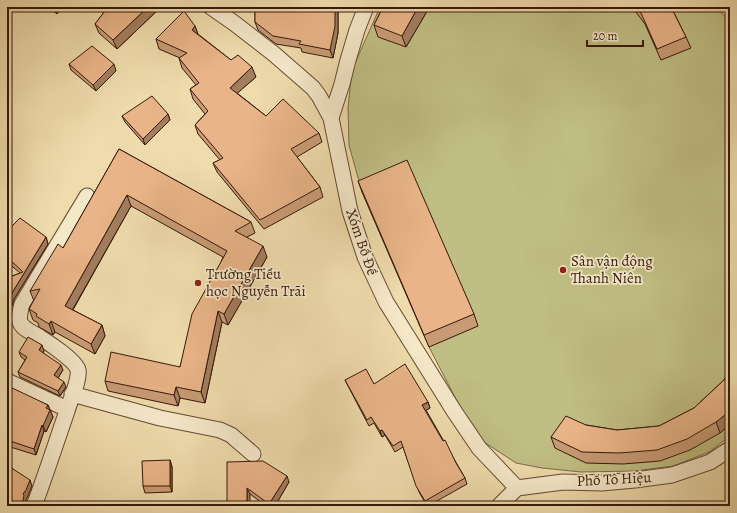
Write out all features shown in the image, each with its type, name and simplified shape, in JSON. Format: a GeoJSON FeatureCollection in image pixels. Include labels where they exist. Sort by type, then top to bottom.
{"type":"FeatureCollection","features":[{"type":"Feature","properties":{"kind":"street","name":"Xóm Bồ Đề"},"geometry":{"type":"LineString","coordinates":[[211,7],[263,46],[302,78],[319,96],[331,118],[350,211],[365,257],[386,302],[454,411],[479,448],[517,488]]}},
{"type":"Feature","properties":{"kind":"street"},"geometry":{"type":"LineString","coordinates":[[331,118],[348,60],[366,7]]}},
{"type":"Feature","properties":{"kind":"street"},"geometry":{"type":"LineString","coordinates":[[24,328],[19,320],[22,304],[87,196]]}},
{"type":"Feature","properties":{"kind":"street"},"geometry":{"type":"LineString","coordinates":[[7,322],[24,328],[41,338],[76,365],[78,369],[78,378],[47,472],[34,506]]}},
{"type":"Feature","properties":{"kind":"street"},"geometry":{"type":"LineString","coordinates":[[7,380],[67,409]]}},
{"type":"Feature","properties":{"kind":"street"},"geometry":{"type":"LineString","coordinates":[[72,394],[160,418],[220,430],[231,435],[253,454]]}},
{"type":"Feature","properties":{"kind":"street","name":"Phố Tô Hiệu"},"geometry":{"type":"LineString","coordinates":[[517,488],[564,482],[602,483],[672,475],[710,462],[730,449]]}},
{"type":"Feature","properties":{"kind":"street"},"geometry":{"type":"LineString","coordinates":[[499,506],[517,488]]}},
{"type":"Feature","properties":{"kind":"shaded area","name":"Sân vận động Thanh Niên"},"geometry":{"type":"Polygon","coordinates":[[[380,7],[717,7],[730,23],[730,436],[709,452],[673,466],[635,471],[581,472],[542,468],[516,463],[484,442],[459,405],[429,347],[362,192],[349,145],[348,108],[352,70],[380,7]]]}},
{"type":"Feature","properties":{"kind":"building"},"geometry":{"type":"Polygon","coordinates":[[[108,7],[148,7],[113,40],[95,24],[108,7]]]}},
{"type":"Feature","properties":{"kind":"building"},"geometry":{"type":"Polygon","coordinates":[[[255,7],[335,7],[335,26],[330,50],[299,44],[301,41],[273,36],[255,22],[255,7]]]}},
{"type":"Feature","properties":{"kind":"building"},"geometry":{"type":"Polygon","coordinates":[[[383,7],[418,7],[402,36],[374,25],[383,7]]]}},
{"type":"Feature","properties":{"kind":"building"},"geometry":{"type":"Polygon","coordinates":[[[637,7],[671,7],[686,37],[657,49],[637,7]]]}},
{"type":"Feature","properties":{"kind":"building"},"geometry":{"type":"Polygon","coordinates":[[[184,11],[195,26],[192,30],[231,60],[238,55],[252,67],[230,88],[266,116],[283,99],[319,133],[291,149],[320,187],[260,220],[213,163],[223,158],[195,125],[208,111],[190,89],[199,83],[179,58],[187,53],[156,39],[184,11]]]}},
{"type":"Feature","properties":{"kind":"building"},"geometry":{"type":"Polygon","coordinates":[[[92,46],[114,64],[93,85],[69,64],[92,46]]]}},
{"type":"Feature","properties":{"kind":"building"},"geometry":{"type":"Polygon","coordinates":[[[152,96],[168,114],[143,139],[122,116],[152,96]]]}},
{"type":"Feature","properties":{"kind":"building"},"geometry":{"type":"Polygon","coordinates":[[[119,149],[251,222],[235,231],[263,246],[224,314],[218,311],[201,392],[176,387],[174,395],[105,381],[111,352],[180,367],[192,314],[227,251],[127,195],[65,306],[102,325],[91,344],[51,321],[49,324],[36,316],[37,314],[29,309],[40,289],[30,291],[58,244],[63,248],[119,149]]]}},
{"type":"Feature","properties":{"kind":"building"},"geometry":{"type":"Polygon","coordinates":[[[407,160],[474,314],[424,335],[358,181],[407,160]]]}},
{"type":"Feature","properties":{"kind":"building"},"geometry":{"type":"Polygon","coordinates":[[[20,218],[46,237],[12,293],[10,299],[7,300],[7,278],[23,272],[7,257],[7,231],[20,218]]]}},
{"type":"Feature","properties":{"kind":"building"},"geometry":{"type":"Polygon","coordinates":[[[28,337],[42,345],[39,350],[61,365],[54,375],[64,382],[58,391],[18,372],[27,357],[19,352],[28,337]]]}},
{"type":"Feature","properties":{"kind":"building"},"geometry":{"type":"Polygon","coordinates":[[[405,364],[428,402],[422,405],[443,441],[445,440],[465,478],[425,501],[416,486],[401,441],[393,446],[382,430],[380,431],[371,417],[367,420],[345,380],[366,369],[374,384],[405,364]]]}},
{"type":"Feature","properties":{"kind":"building"},"geometry":{"type":"Polygon","coordinates":[[[730,369],[730,411],[716,422],[687,439],[657,450],[619,453],[582,452],[551,437],[566,416],[586,425],[617,430],[659,426],[694,408],[724,380],[730,369]]]}},
{"type":"Feature","properties":{"kind":"building"},"geometry":{"type":"Polygon","coordinates":[[[8,386],[48,405],[46,408],[50,410],[43,426],[42,425],[34,449],[7,440],[8,386]]]}},
{"type":"Feature","properties":{"kind":"building"},"geometry":{"type":"Polygon","coordinates":[[[170,460],[170,486],[143,486],[142,461],[170,460]]]}},
{"type":"Feature","properties":{"kind":"building"},"geometry":{"type":"Polygon","coordinates":[[[263,461],[287,476],[269,504],[247,488],[247,506],[227,506],[227,462],[263,461]]]}},
{"type":"Feature","properties":{"kind":"building"},"geometry":{"type":"Polygon","coordinates":[[[7,465],[30,480],[23,494],[23,501],[20,506],[7,506],[7,465]]]}},
{"type":"Feature","properties":{"kind":"building"},"geometry":{"type":"Polygon","coordinates":[[[556,502],[561,506],[553,506],[556,502]]]}},
{"type":"Feature","properties":{"kind":"place","name":"Sân vận động Thanh Niên"},"geometry":{"type":"Point","coordinates":[563,270]}},
{"type":"Feature","properties":{"kind":"place","name":"Trường Tiểu học Nguyễn Trãi"},"geometry":{"type":"Point","coordinates":[198,283]}}]}
